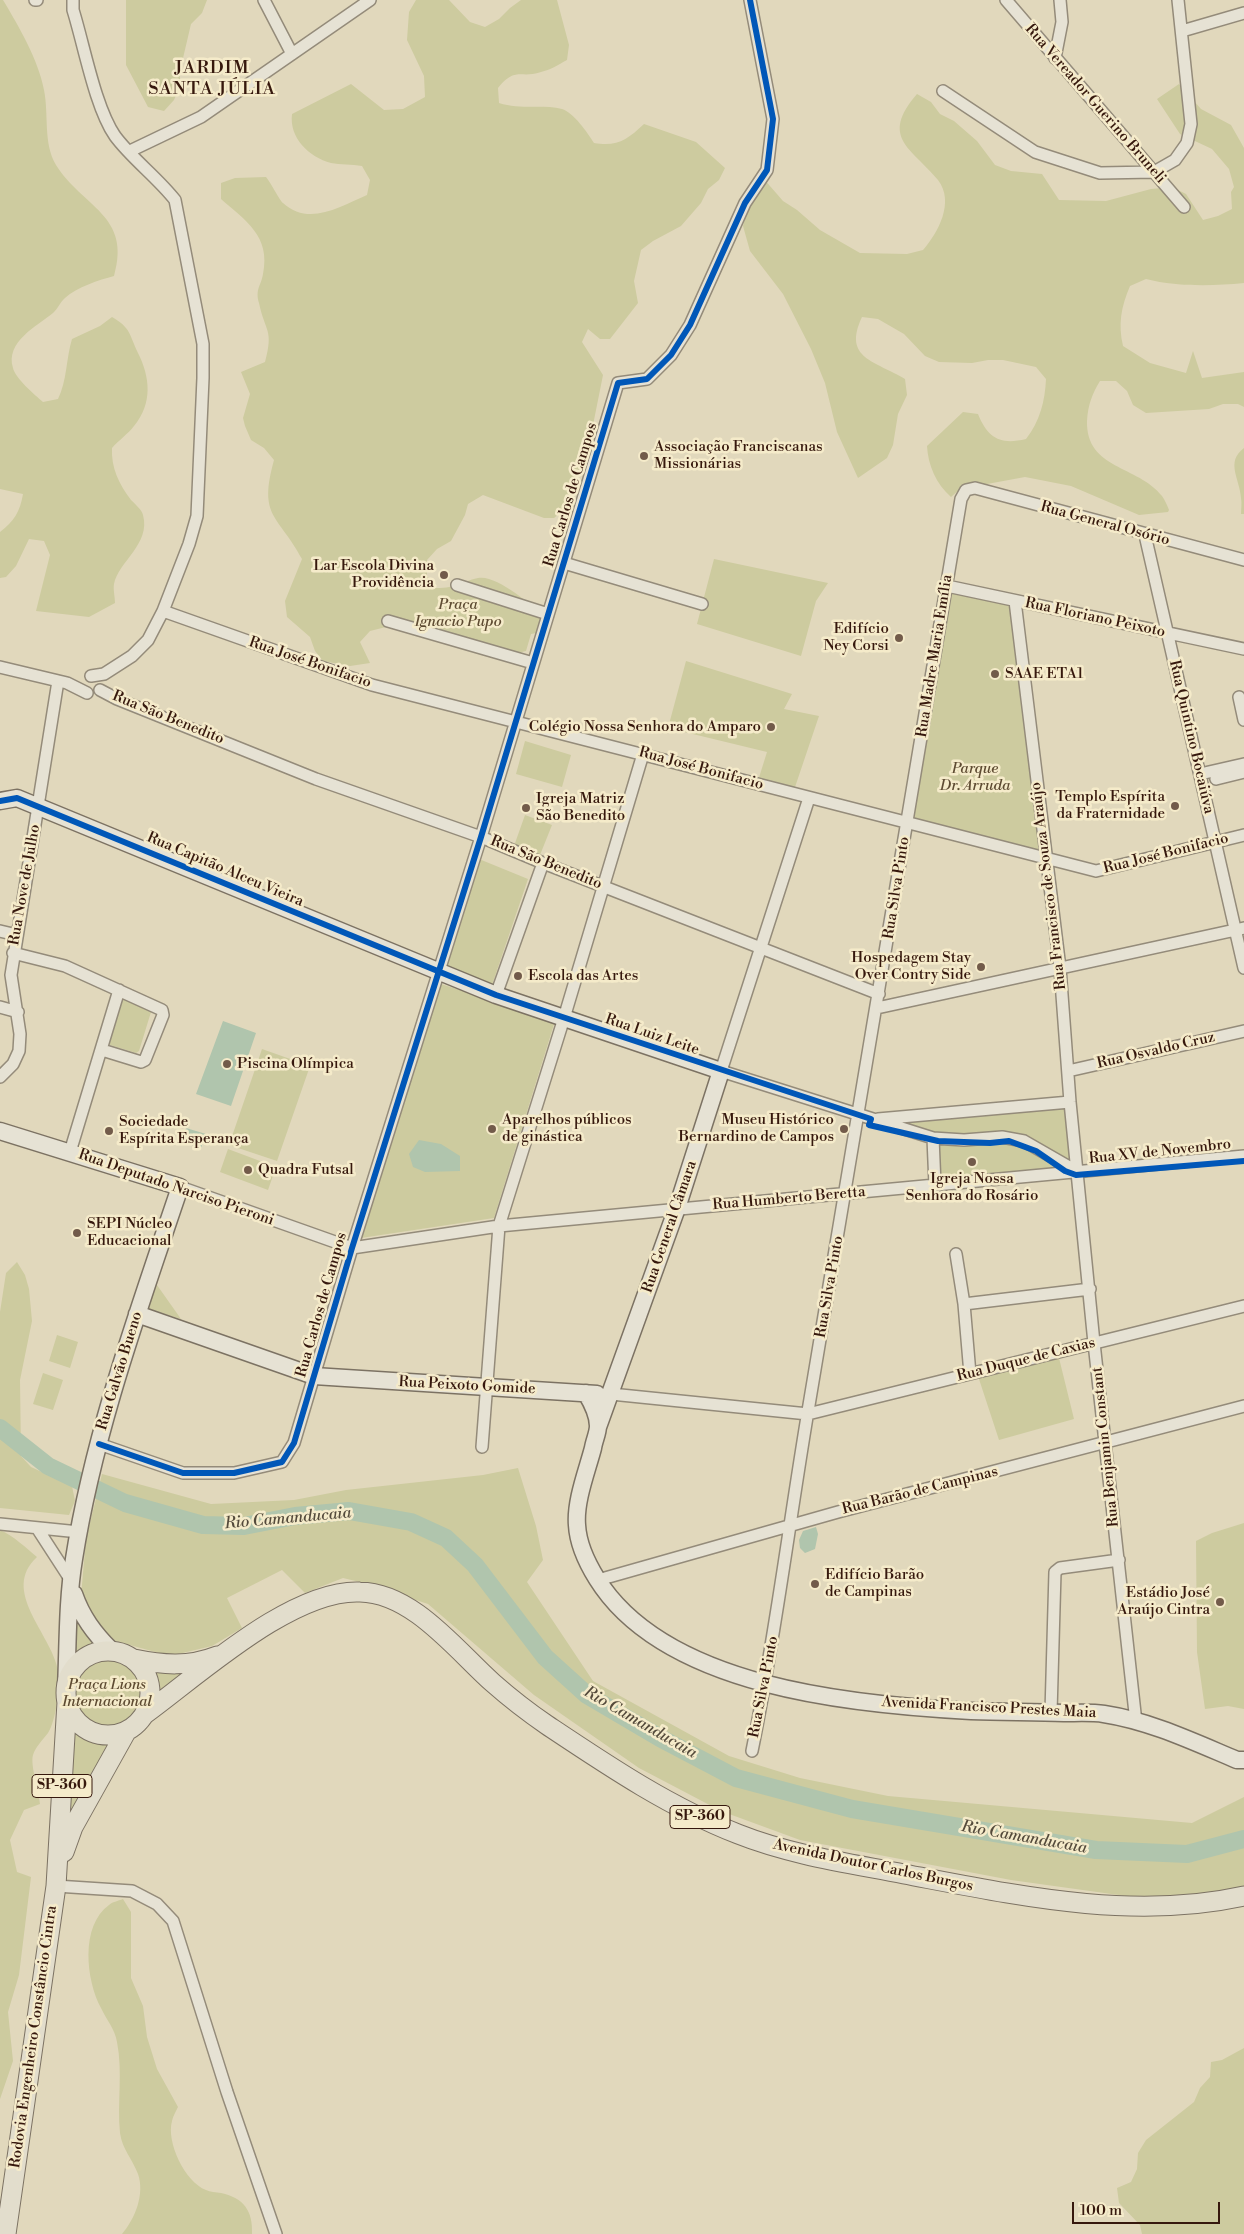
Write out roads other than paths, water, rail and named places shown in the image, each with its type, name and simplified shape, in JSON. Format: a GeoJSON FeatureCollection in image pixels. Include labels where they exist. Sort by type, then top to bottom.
{"type":"FeatureCollection","features":[{"type":"Feature","properties":{"kind":"main road","name":"Avenida Doutor Carlos Burgos"},"geometry":{"type":"LineString","coordinates":[[145,1714],[280,1617],[313,1600],[339,1592],[364,1592],[386,1596],[422,1617],[496,1686],[544,1723],[669,1802],[714,1824],[764,1844],[834,1860],[988,1890],[1061,1901],[1175,1906],[1214,1903],[1244,1896]]}},
{"type":"Feature","properties":{"kind":"main road","name":"SP-360"},"geometry":{"type":"LineString","coordinates":[[66,1695],[73,1670],[86,1656],[111,1650],[123,1653],[134,1659]]}},
{"type":"Feature","properties":{"kind":"main road","name":"Avenida Doutor Carlos Burgos"},"geometry":{"type":"LineString","coordinates":[[134,1659],[160,1665],[185,1664],[209,1659],[232,1650]]}},
{"type":"Feature","properties":{"kind":"main road"},"geometry":{"type":"LineString","coordinates":[[134,1659],[143,1668],[150,1684],[150,1702],[145,1714]]}},
{"type":"Feature","properties":{"kind":"main road"},"geometry":{"type":"LineString","coordinates":[[66,1695],[73,1716],[83,1727],[96,1734],[111,1735],[126,1732]]}},
{"type":"Feature","properties":{"kind":"main road","name":"Rodovia Engenheiro Constâncio Cintra"},"geometry":{"type":"LineString","coordinates":[[6,2234],[56,1878],[66,1695]]}},
{"type":"Feature","properties":{"kind":"main road","name":"SP-360"},"geometry":{"type":"LineString","coordinates":[[126,1732],[137,1724],[145,1714]]}},
{"type":"Feature","properties":{"kind":"main road","name":"Rodovia Engenheiro Constâncio Cintra"},"geometry":{"type":"LineString","coordinates":[[56,1878],[73,1826],[126,1732]]}},
{"type":"Feature","properties":{"kind":"street"},"geometry":{"type":"LineString","coordinates":[[62,682],[88,678],[102,682],[148,640],[164,611],[190,544],[197,516],[204,378],[203,344],[175,200],[165,186],[116,136],[104,116],[73,10],[73,0]]}},
{"type":"Feature","properties":{"kind":"street"},"geometry":{"type":"LineString","coordinates":[[264,0],[292,54]]}},
{"type":"Feature","properties":{"kind":"street"},"geometry":{"type":"LineString","coordinates":[[130,151],[201,116],[370,0]]}},
{"type":"Feature","properties":{"kind":"street","name":"Rua Carlos de Campos"},"geometry":{"type":"LineString","coordinates":[[99,1444],[183,1473],[234,1473],[282,1462],[294,1443],[352,1248],[481,837],[618,383],[647,379],[671,355],[690,325],[744,203],[767,170],[773,120],[750,0]]}},
{"type":"Feature","properties":{"kind":"street","name":"Rua Vereador Guerino Bruneli"},"geometry":{"type":"LineString","coordinates":[[1006,0],[1184,207]]}},
{"type":"Feature","properties":{"kind":"street"},"geometry":{"type":"LineString","coordinates":[[1055,58],[1062,22],[1060,0]]}},
{"type":"Feature","properties":{"kind":"street"},"geometry":{"type":"LineString","coordinates":[[943,91],[1035,152],[1100,173],[1154,172],[1175,160],[1187,143],[1191,124],[1178,0]]}},
{"type":"Feature","properties":{"kind":"street"},"geometry":{"type":"LineString","coordinates":[[1182,31],[1244,13]]}},
{"type":"Feature","properties":{"kind":"street","name":"Rua General Osório"},"geometry":{"type":"LineString","coordinates":[[966,490],[974,488],[1244,560]]}},
{"type":"Feature","properties":{"kind":"street","name":"Rua Madre Maria Emília"},"geometry":{"type":"LineString","coordinates":[[907,824],[961,499],[966,490]]}},
{"type":"Feature","properties":{"kind":"street","name":"Rua Quintino Bocaiúva"},"geometry":{"type":"LineString","coordinates":[[1145,535],[1214,843],[1239,929],[1244,968]]}},
{"type":"Feature","properties":{"kind":"street"},"geometry":{"type":"LineString","coordinates":[[564,563],[702,604]]}},
{"type":"Feature","properties":{"kind":"street"},"geometry":{"type":"LineString","coordinates":[[457,585],[548,614]]}},
{"type":"Feature","properties":{"kind":"street","name":"Rua Floriano Peixoto"},"geometry":{"type":"LineString","coordinates":[[947,586],[1244,649]]}},
{"type":"Feature","properties":{"kind":"street","name":"Rua Francisco de Souza Araújo"},"geometry":{"type":"LineString","coordinates":[[1015,601],[1060,968],[1070,1102],[1078,1172]]}},
{"type":"Feature","properties":{"kind":"street","name":"Rua José Bonifacio"},"geometry":{"type":"LineString","coordinates":[[164,611],[372,685],[907,824],[1046,857],[1096,872],[1244,835]]}},
{"type":"Feature","properties":{"kind":"street"},"geometry":{"type":"LineString","coordinates":[[388,621],[533,663]]}},
{"type":"Feature","properties":{"kind":"street"},"geometry":{"type":"LineString","coordinates":[[0,667],[62,682],[87,693]]}},
{"type":"Feature","properties":{"kind":"street"},"geometry":{"type":"LineString","coordinates":[[87,693],[83,687],[88,678]]}},
{"type":"Feature","properties":{"kind":"street","name":"Rua Nove de Julho"},"geometry":{"type":"LineString","coordinates":[[0,1077],[12,1064],[19,1051],[18,1012],[11,975],[13,953],[62,682]]}},
{"type":"Feature","properties":{"kind":"street","name":"Rua São Benedito"},"geometry":{"type":"LineString","coordinates":[[87,693],[94,694],[102,682],[117,699],[316,779],[481,837],[879,994]]}},
{"type":"Feature","properties":{"kind":"street"},"geometry":{"type":"LineString","coordinates":[[1238,697],[1244,720]]}},
{"type":"Feature","properties":{"kind":"street"},"geometry":{"type":"LineString","coordinates":[[482,1447],[499,1226],[604,887],[643,754]]}},
{"type":"Feature","properties":{"kind":"street"},"geometry":{"type":"LineString","coordinates":[[1200,774],[1244,764]]}},
{"type":"Feature","properties":{"kind":"street"},"geometry":{"type":"LineString","coordinates":[[1216,779],[1244,772]]}},
{"type":"Feature","properties":{"kind":"street","name":"Rua Capitão Alceu Vieira"},"geometry":{"type":"LineString","coordinates":[[0,801],[17,798],[438,973]]}},
{"type":"Feature","properties":{"kind":"street","name":"Rua General Câmara"},"geometry":{"type":"LineString","coordinates":[[598,1427],[677,1208],[809,798]]}},
{"type":"Feature","properties":{"kind":"street","name":"Rua Silva Pinto"},"geometry":{"type":"LineString","coordinates":[[752,1751],[766,1684],[808,1414],[847,1194],[907,824]]}},
{"type":"Feature","properties":{"kind":"street"},"geometry":{"type":"LineString","coordinates":[[496,995],[543,863]]}},
{"type":"Feature","properties":{"kind":"street"},"geometry":{"type":"LineString","coordinates":[[877,1008],[1239,929]]}},
{"type":"Feature","properties":{"kind":"street"},"geometry":{"type":"LineString","coordinates":[[0,931],[17,935]]}},
{"type":"Feature","properties":{"kind":"street"},"geometry":{"type":"LineString","coordinates":[[13,953],[66,966],[162,1010],[163,1014],[145,1060],[141,1062],[102,1050]]}},
{"type":"Feature","properties":{"kind":"street","name":"Rua Luiz Leite"},"geometry":{"type":"LineString","coordinates":[[438,973],[496,995],[721,1071],[933,1138],[964,1140],[1002,1137],[1024,1141],[1078,1172]]}},
{"type":"Feature","properties":{"kind":"street"},"geometry":{"type":"LineString","coordinates":[[70,1152],[119,990]]}},
{"type":"Feature","properties":{"kind":"street"},"geometry":{"type":"LineString","coordinates":[[0,1007],[18,1012]]}},
{"type":"Feature","properties":{"kind":"street","name":"Rua Osvaldo Cruz"},"geometry":{"type":"LineString","coordinates":[[1068,1071],[1244,1031]]}},
{"type":"Feature","properties":{"kind":"street"},"geometry":{"type":"LineString","coordinates":[[871,1119],[1070,1102]]}},
{"type":"Feature","properties":{"kind":"street","name":"Rua Deputado Narciso Pieroni"},"geometry":{"type":"LineString","coordinates":[[0,1131],[180,1187],[352,1248]]}},
{"type":"Feature","properties":{"kind":"street"},"geometry":{"type":"LineString","coordinates":[[933,1138],[935,1185]]}},
{"type":"Feature","properties":{"kind":"street","name":"Rua XV de Novembro"},"geometry":{"type":"LineString","coordinates":[[1078,1172],[1244,1156]]}},
{"type":"Feature","properties":{"kind":"street","name":"Rua Humberto Beretta"},"geometry":{"type":"LineString","coordinates":[[352,1248],[499,1226],[1078,1172]]}},
{"type":"Feature","properties":{"kind":"street","name":"Rua Benjamin Constant"},"geometry":{"type":"LineString","coordinates":[[1078,1172],[1094,1343],[1136,1722]]}},
{"type":"Feature","properties":{"kind":"street","name":"Rua Galvão Bueno"},"geometry":{"type":"LineString","coordinates":[[66,1695],[72,1585],[79,1532],[92,1468],[137,1314],[180,1187]]}},
{"type":"Feature","properties":{"kind":"street"},"geometry":{"type":"LineString","coordinates":[[956,1254],[964,1304],[970,1374]]}},
{"type":"Feature","properties":{"kind":"street"},"geometry":{"type":"LineString","coordinates":[[964,1304],[1090,1289]]}},
{"type":"Feature","properties":{"kind":"street","name":"Rua Duque de Caxias"},"geometry":{"type":"LineString","coordinates":[[808,1414],[1244,1306]]}},
{"type":"Feature","properties":{"kind":"street","name":"Rua Peixoto Gomide"},"geometry":{"type":"LineString","coordinates":[[137,1314],[314,1376],[611,1394],[808,1414]]}},
{"type":"Feature","properties":{"kind":"street","name":"Avenida Francisco Prestes Maia"},"geometry":{"type":"LineString","coordinates":[[586,1393],[594,1407],[598,1427],[576,1524],[580,1544],[598,1580],[616,1604],[642,1626],[674,1648],[723,1669],[766,1684],[822,1696],[884,1704],[971,1711],[1102,1714],[1136,1722],[1244,1760]]}},
{"type":"Feature","properties":{"kind":"street","name":"Rua Barão de Campinas"},"geometry":{"type":"LineString","coordinates":[[598,1580],[791,1525],[1106,1444],[1244,1406]]}},
{"type":"Feature","properties":{"kind":"street"},"geometry":{"type":"LineString","coordinates":[[0,1524],[79,1532]]}},
{"type":"Feature","properties":{"kind":"street"},"geometry":{"type":"LineString","coordinates":[[38,1528],[72,1585]]}},
{"type":"Feature","properties":{"kind":"street"},"geometry":{"type":"LineString","coordinates":[[1052,1712],[1055,1572],[1060,1568],[1119,1560]]}},
{"type":"Feature","properties":{"kind":"street","name":"Rua Galvão Bueno"},"geometry":{"type":"LineString","coordinates":[[72,1585],[81,1614],[94,1632],[111,1650]]}},
{"type":"Feature","properties":{"kind":"street"},"geometry":{"type":"LineString","coordinates":[[56,1878],[132,1891],[157,1904],[173,1921],[227,2092],[276,2234]]}},
{"type":"Feature","properties":{"kind":"waterway","name":"Rio Camanducaia"},"geometry":{"type":"LineString","coordinates":[[0,1428],[48,1466],[125,1503],[203,1525],[244,1526],[295,1516],[349,1511],[411,1522],[446,1538],[475,1565],[545,1657],[587,1695],[660,1738],[736,1778],[852,1809],[1096,1850],[1187,1854],[1244,1839]]}},
{"type":"Feature","properties":{"kind":"place","name":"Associação Franciscanas Missionárias"},"geometry":{"type":"Point","coordinates":[644,456]}},
{"type":"Feature","properties":{"kind":"place","name":"Lar Escola Divina Providência"},"geometry":{"type":"Point","coordinates":[444,575]}},
{"type":"Feature","properties":{"kind":"place","name":"Edifício Ney Corsi"},"geometry":{"type":"Point","coordinates":[899,638]}},
{"type":"Feature","properties":{"kind":"place","name":"SAAE ETA1"},"geometry":{"type":"Point","coordinates":[995,674]}},
{"type":"Feature","properties":{"kind":"place","name":"Colégio Nossa Senhora do Amparo"},"geometry":{"type":"Point","coordinates":[771,727]}},
{"type":"Feature","properties":{"kind":"place","name":"Templo Espírita da Fraternidade"},"geometry":{"type":"Point","coordinates":[1175,806]}},
{"type":"Feature","properties":{"kind":"place","name":"Igreja Matriz São Benedito"},"geometry":{"type":"Point","coordinates":[526,808]}},
{"type":"Feature","properties":{"kind":"place","name":"Hospedagem Stay Over Contry Side"},"geometry":{"type":"Point","coordinates":[981,967]}},
{"type":"Feature","properties":{"kind":"place","name":"Escola das Artes"},"geometry":{"type":"Point","coordinates":[518,976]}},
{"type":"Feature","properties":{"kind":"place","name":"Piscina Olímpica"},"geometry":{"type":"Point","coordinates":[227,1064]}},
{"type":"Feature","properties":{"kind":"place","name":"Aparelhos públicos de ginástica"},"geometry":{"type":"Point","coordinates":[492,1129]}},
{"type":"Feature","properties":{"kind":"place","name":"Museu Histórico Bernardino de Campos"},"geometry":{"type":"Point","coordinates":[844,1129]}},
{"type":"Feature","properties":{"kind":"place","name":"Sociedade Espírita Esperança"},"geometry":{"type":"Point","coordinates":[109,1131]}},
{"type":"Feature","properties":{"kind":"place","name":"Igreja Nossa Senhora do Rosário"},"geometry":{"type":"Point","coordinates":[972,1162]}},
{"type":"Feature","properties":{"kind":"place","name":"Quadra Futsal"},"geometry":{"type":"Point","coordinates":[248,1170]}},
{"type":"Feature","properties":{"kind":"place","name":"SEPI Núcleo Educacional"},"geometry":{"type":"Point","coordinates":[77,1233]}},
{"type":"Feature","properties":{"kind":"place","name":"Edifício Barão de Campinas"},"geometry":{"type":"Point","coordinates":[815,1584]}},
{"type":"Feature","properties":{"kind":"place","name":"Estádio José Araújo Cintra"},"geometry":{"type":"Point","coordinates":[1220,1602]}},
{"type":"Feature","properties":{"kind":"district","name":"JARDIM SANTA JÚLIA"},"geometry":{"type":"Point","coordinates":[212,79]}},
{"type":"Feature","properties":{"kind":"park label","name":"Praça Ignacio Pupo"},"geometry":{"type":"Point","coordinates":[458,614]}},
{"type":"Feature","properties":{"kind":"park label","name":"Parque Dr. Arruda"},"geometry":{"type":"Point","coordinates":[975,778]}},
{"type":"Feature","properties":{"kind":"park label","name":"Praça Lions Internacional"},"geometry":{"type":"Point","coordinates":[107,1694]}}]}
